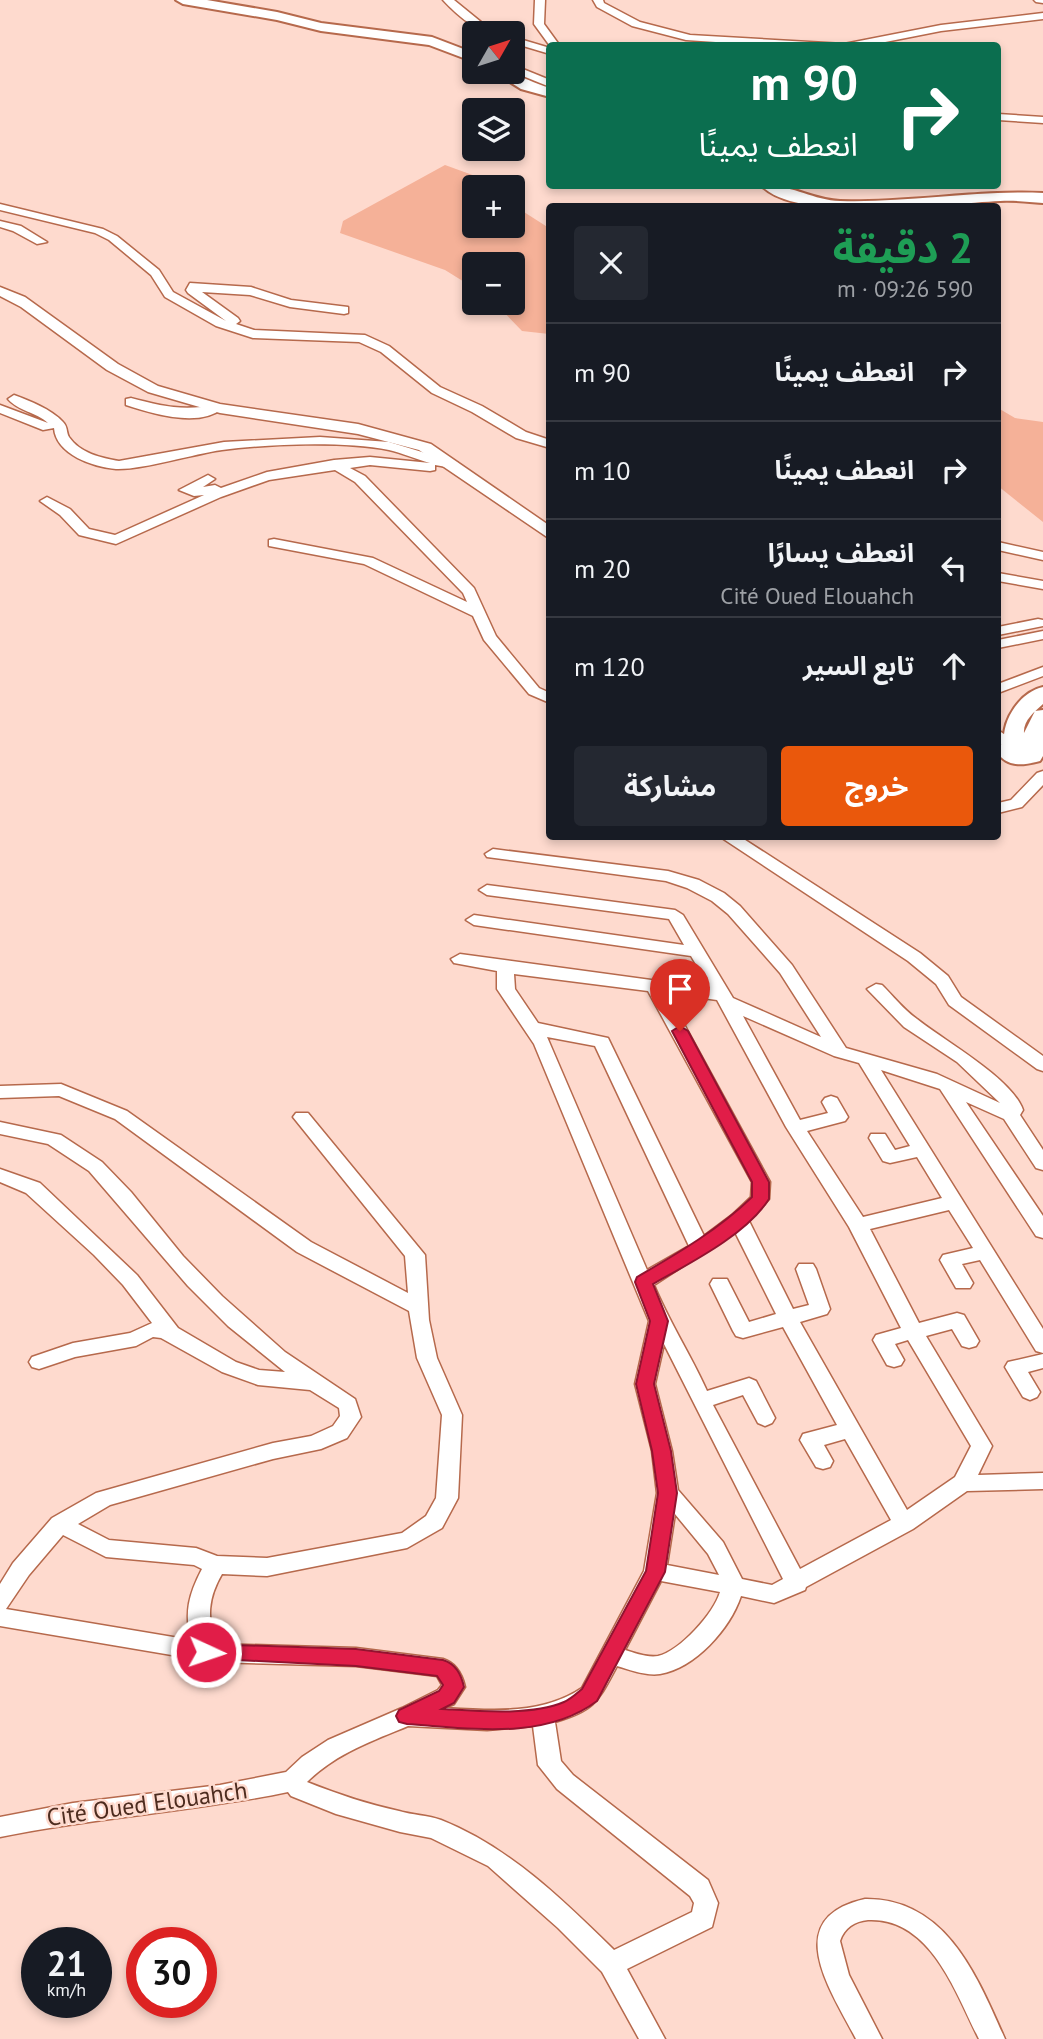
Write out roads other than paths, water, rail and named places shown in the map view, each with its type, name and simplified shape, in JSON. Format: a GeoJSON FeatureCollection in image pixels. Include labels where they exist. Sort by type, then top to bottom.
{"type":"FeatureCollection","features":[{"type":"Feature","properties":{"kind":"main road"},"geometry":{"type":"LineString","coordinates":[[183,0],[277,16],[321,27],[432,41],[462,53]]}},
{"type":"Feature","properties":{"kind":"main road"},"geometry":{"type":"LineString","coordinates":[[522,84],[546,92]]}},
{"type":"Feature","properties":{"kind":"main road"},"geometry":{"type":"LineString","coordinates":[[777,189],[801,199],[822,203]]}},
{"type":"Feature","properties":{"kind":"main road"},"geometry":{"type":"LineString","coordinates":[[902,203],[1000,196],[1043,198]]}},
{"type":"Feature","properties":{"kind":"main road"},"geometry":{"type":"LineString","coordinates":[[1017,749],[1013,727],[1024,710],[1043,693]]}},
{"type":"Feature","properties":{"kind":"main road"},"geometry":{"type":"LineString","coordinates":[[1017,749],[1043,716]]}},
{"type":"Feature","properties":{"kind":"street"},"geometry":{"type":"LineString","coordinates":[[448,0],[465,4],[475,21]]}},
{"type":"Feature","properties":{"kind":"street"},"geometry":{"type":"LineString","coordinates":[[540,0],[539,24],[552,42]]}},
{"type":"Feature","properties":{"kind":"street"},"geometry":{"type":"LineString","coordinates":[[598,0],[600,5],[636,24],[690,38],[767,42]]}},
{"type":"Feature","properties":{"kind":"street"},"geometry":{"type":"LineString","coordinates":[[866,42],[942,28],[1043,16]]}},
{"type":"Feature","properties":{"kind":"street"},"geometry":{"type":"LineString","coordinates":[[525,44],[546,50]]}},
{"type":"Feature","properties":{"kind":"street"},"geometry":{"type":"LineString","coordinates":[[525,73],[546,82]]}},
{"type":"Feature","properties":{"kind":"street"},"geometry":{"type":"LineString","coordinates":[[1001,117],[1043,120]]}},
{"type":"Feature","properties":{"kind":"street"},"geometry":{"type":"LineString","coordinates":[[0,207],[113,238],[155,273],[169,294],[220,323],[258,334],[361,338],[385,349],[436,390],[477,409],[522,435],[546,443]]}},
{"type":"Feature","properties":{"kind":"street"},"geometry":{"type":"LineString","coordinates":[[0,222],[99,232]]}},
{"type":"Feature","properties":{"kind":"street"},"geometry":{"type":"LineString","coordinates":[[0,222],[41,242]]}},
{"type":"Feature","properties":{"kind":"street"},"geometry":{"type":"LineString","coordinates":[[258,334],[226,316],[192,290],[194,286],[210,290],[251,291],[290,303],[344,310]]}},
{"type":"Feature","properties":{"kind":"street"},"geometry":{"type":"LineString","coordinates":[[0,291],[21,300],[110,366],[152,388],[216,408],[353,429],[406,440],[425,447],[546,531]]}},
{"type":"Feature","properties":{"kind":"street"},"geometry":{"type":"LineString","coordinates":[[14,399],[45,413],[60,426],[61,433],[75,451],[99,462],[119,465],[224,446],[320,441],[389,446],[453,466]]}},
{"type":"Feature","properties":{"kind":"street"},"geometry":{"type":"LineString","coordinates":[[131,402],[167,414],[198,415],[216,408]]}},
{"type":"Feature","properties":{"kind":"street"},"geometry":{"type":"LineString","coordinates":[[0,409],[61,433]]}},
{"type":"Feature","properties":{"kind":"street"},"geometry":{"type":"LineString","coordinates":[[47,501],[65,512],[84,532],[116,540],[267,475],[334,464],[370,461],[440,468],[475,483]]}},
{"type":"Feature","properties":{"kind":"street"},"geometry":{"type":"LineString","coordinates":[[334,464],[360,479],[469,591],[489,637],[534,691],[546,697]]}},
{"type":"Feature","properties":{"kind":"street"},"geometry":{"type":"LineString","coordinates":[[208,479],[186,489],[194,492],[243,484]]}},
{"type":"Feature","properties":{"kind":"street"},"geometry":{"type":"LineString","coordinates":[[274,543],[368,561],[478,613]]}},
{"type":"Feature","properties":{"kind":"street"},"geometry":{"type":"LineString","coordinates":[[1001,546],[1043,556]]}},
{"type":"Feature","properties":{"kind":"street"},"geometry":{"type":"LineString","coordinates":[[1001,578],[1043,585]]}},
{"type":"Feature","properties":{"kind":"street"},"geometry":{"type":"LineString","coordinates":[[1001,631],[1041,629]]}},
{"type":"Feature","properties":{"kind":"street"},"geometry":{"type":"LineString","coordinates":[[1001,643],[1041,629]]}},
{"type":"Feature","properties":{"kind":"street"},"geometry":{"type":"LineString","coordinates":[[1001,688],[1043,671]]}},
{"type":"Feature","properties":{"kind":"street"},"geometry":{"type":"LineString","coordinates":[[1001,807],[1016,804],[1043,776]]}},
{"type":"Feature","properties":{"kind":"street"},"geometry":{"type":"LineString","coordinates":[[733,840],[914,957],[942,980],[955,1001],[1043,1065]]}},
{"type":"Feature","properties":{"kind":"street"},"geometry":{"type":"LineString","coordinates":[[493,854],[668,876],[693,884],[718,897],[734,910],[786,969],[840,1052]]}},
{"type":"Feature","properties":{"kind":"street"},"geometry":{"type":"LineString","coordinates":[[487,890],[676,915],[725,998],[795,1127],[858,1225],[913,1331],[982,1446],[962,1483],[905,1523],[797,1584],[774,1594],[710,1580],[653,1578],[668,1493],[662,1451],[645,1384],[659,1321]]}},
{"type":"Feature","properties":{"kind":"street"},"geometry":{"type":"LineString","coordinates":[[474,920],[697,951]]}},
{"type":"Feature","properties":{"kind":"street"},"geometry":{"type":"LineString","coordinates":[[460,959],[725,998],[840,1052],[945,1084],[1010,1115],[1043,1164]]}},
{"type":"Feature","properties":{"kind":"street"},"geometry":{"type":"LineString","coordinates":[[505,967],[506,989],[543,1044],[659,1321],[680,1353],[701,1401],[797,1584]]}},
{"type":"Feature","properties":{"kind":"street"},"geometry":{"type":"LineString","coordinates":[[643,1282],[700,1248],[739,1220],[760,1199],[761,1182],[655,987]]}},
{"type":"Feature","properties":{"kind":"street"},"geometry":{"type":"LineString","coordinates":[[876,989],[910,1023],[963,1058],[1012,1104],[1014,1110],[1010,1115]]}},
{"type":"Feature","properties":{"kind":"street"},"geometry":{"type":"LineString","coordinates":[[533,1028],[602,1042],[700,1248]]}},
{"type":"Feature","properties":{"kind":"street"},"geometry":{"type":"LineString","coordinates":[[866,1060],[1043,1346]]}},
{"type":"Feature","properties":{"kind":"street"},"geometry":{"type":"LineString","coordinates":[[945,1084],[1043,1231]]}},
{"type":"Feature","properties":{"kind":"street"},"geometry":{"type":"LineString","coordinates":[[0,1092],[61,1090],[121,1115],[304,1247],[418,1307]]}},
{"type":"Feature","properties":{"kind":"street"},"geometry":{"type":"LineString","coordinates":[[795,1127],[839,1117],[831,1102]]}},
{"type":"Feature","properties":{"kind":"street"},"geometry":{"type":"LineString","coordinates":[[60,1524],[106,1548],[196,1557],[216,1565],[267,1567],[407,1540],[434,1522],[447,1498],[452,1415],[427,1358],[418,1307],[415,1255],[302,1117]]}},
{"type":"Feature","properties":{"kind":"street"},"geometry":{"type":"LineString","coordinates":[[0,1128],[32,1132],[63,1143],[104,1174],[176,1261],[268,1351],[311,1383],[348,1404],[351,1417],[340,1432],[314,1443],[273,1451],[103,1499],[60,1524],[21,1569],[0,1602]]}},
{"type":"Feature","properties":{"kind":"street"},"geometry":{"type":"LineString","coordinates":[[878,1138],[890,1157],[920,1150]]}},
{"type":"Feature","properties":{"kind":"street"},"geometry":{"type":"LineString","coordinates":[[0,1175],[33,1188],[91,1241],[130,1280],[171,1333]]}},
{"type":"Feature","properties":{"kind":"street"},"geometry":{"type":"LineString","coordinates":[[858,1225],[953,1202]]}},
{"type":"Feature","properties":{"kind":"street"},"geometry":{"type":"LineString","coordinates":[[739,1220],[788,1319],[905,1523]]}},
{"type":"Feature","properties":{"kind":"street"},"geometry":{"type":"LineString","coordinates":[[963,1283],[950,1260],[985,1252]]}},
{"type":"Feature","properties":{"kind":"street"},"geometry":{"type":"LineString","coordinates":[[720,1284],[743,1331],[820,1309],[806,1269]]}},
{"type":"Feature","properties":{"kind":"street"},"geometry":{"type":"LineString","coordinates":[[894,1360],[883,1340],[913,1331],[957,1320],[969,1341]]}},
{"type":"Feature","properties":{"kind":"street"},"geometry":{"type":"LineString","coordinates":[[39,1362],[73,1350],[136,1339],[144,1332],[157,1328],[171,1333],[229,1367],[258,1377],[311,1383]]}},
{"type":"Feature","properties":{"kind":"street"},"geometry":{"type":"LineString","coordinates":[[1030,1392],[1015,1367],[1043,1361]]}},
{"type":"Feature","properties":{"kind":"street"},"geometry":{"type":"LineString","coordinates":[[701,1401],[749,1386],[765,1418]]}},
{"type":"Feature","properties":{"kind":"street"},"geometry":{"type":"LineString","coordinates":[[823,1461],[810,1440],[850,1430]]}},
{"type":"Feature","properties":{"kind":"street"},"geometry":{"type":"LineString","coordinates":[[962,1483],[1043,1481]]}},
{"type":"Feature","properties":{"kind":"street"},"geometry":{"type":"LineString","coordinates":[[611,1654],[643,1664],[662,1665],[676,1658],[721,1616],[733,1587],[727,1568],[699,1525],[668,1493]]}},
{"type":"Feature","properties":{"kind":"street"},"geometry":{"type":"LineString","coordinates":[[206,1652],[196,1617],[204,1584],[216,1565]]}},
{"type":"Feature","properties":{"kind":"street","name":"Cité Oued Elouahch"},"geometry":{"type":"LineString","coordinates":[[0,1827],[34,1819],[242,1793],[293,1781],[310,1764],[336,1747],[407,1716],[487,1720],[543,1716],[572,1708],[590,1695],[653,1578]]}},
{"type":"Feature","properties":{"kind":"street"},"geometry":{"type":"LineString","coordinates":[[0,1617],[206,1652],[356,1657],[443,1668],[452,1678],[454,1687],[446,1697],[407,1716]]}},
{"type":"Feature","properties":{"kind":"street"},"geometry":{"type":"LineString","coordinates":[[543,1716],[550,1765],[565,1782],[699,1888],[706,1903],[703,1919],[611,1964]]}},
{"type":"Feature","properties":{"kind":"street"},"geometry":{"type":"LineString","coordinates":[[293,1781],[299,1789],[336,1804],[400,1822],[435,1828],[496,1859],[567,1920],[611,1964],[652,2039]]}},
{"type":"Feature","properties":{"kind":"street"},"geometry":{"type":"LineString","coordinates":[[869,2039],[833,1966],[828,1941],[837,1922],[854,1910],[876,1908],[894,1912],[937,1938],[992,2039]]}}]}
